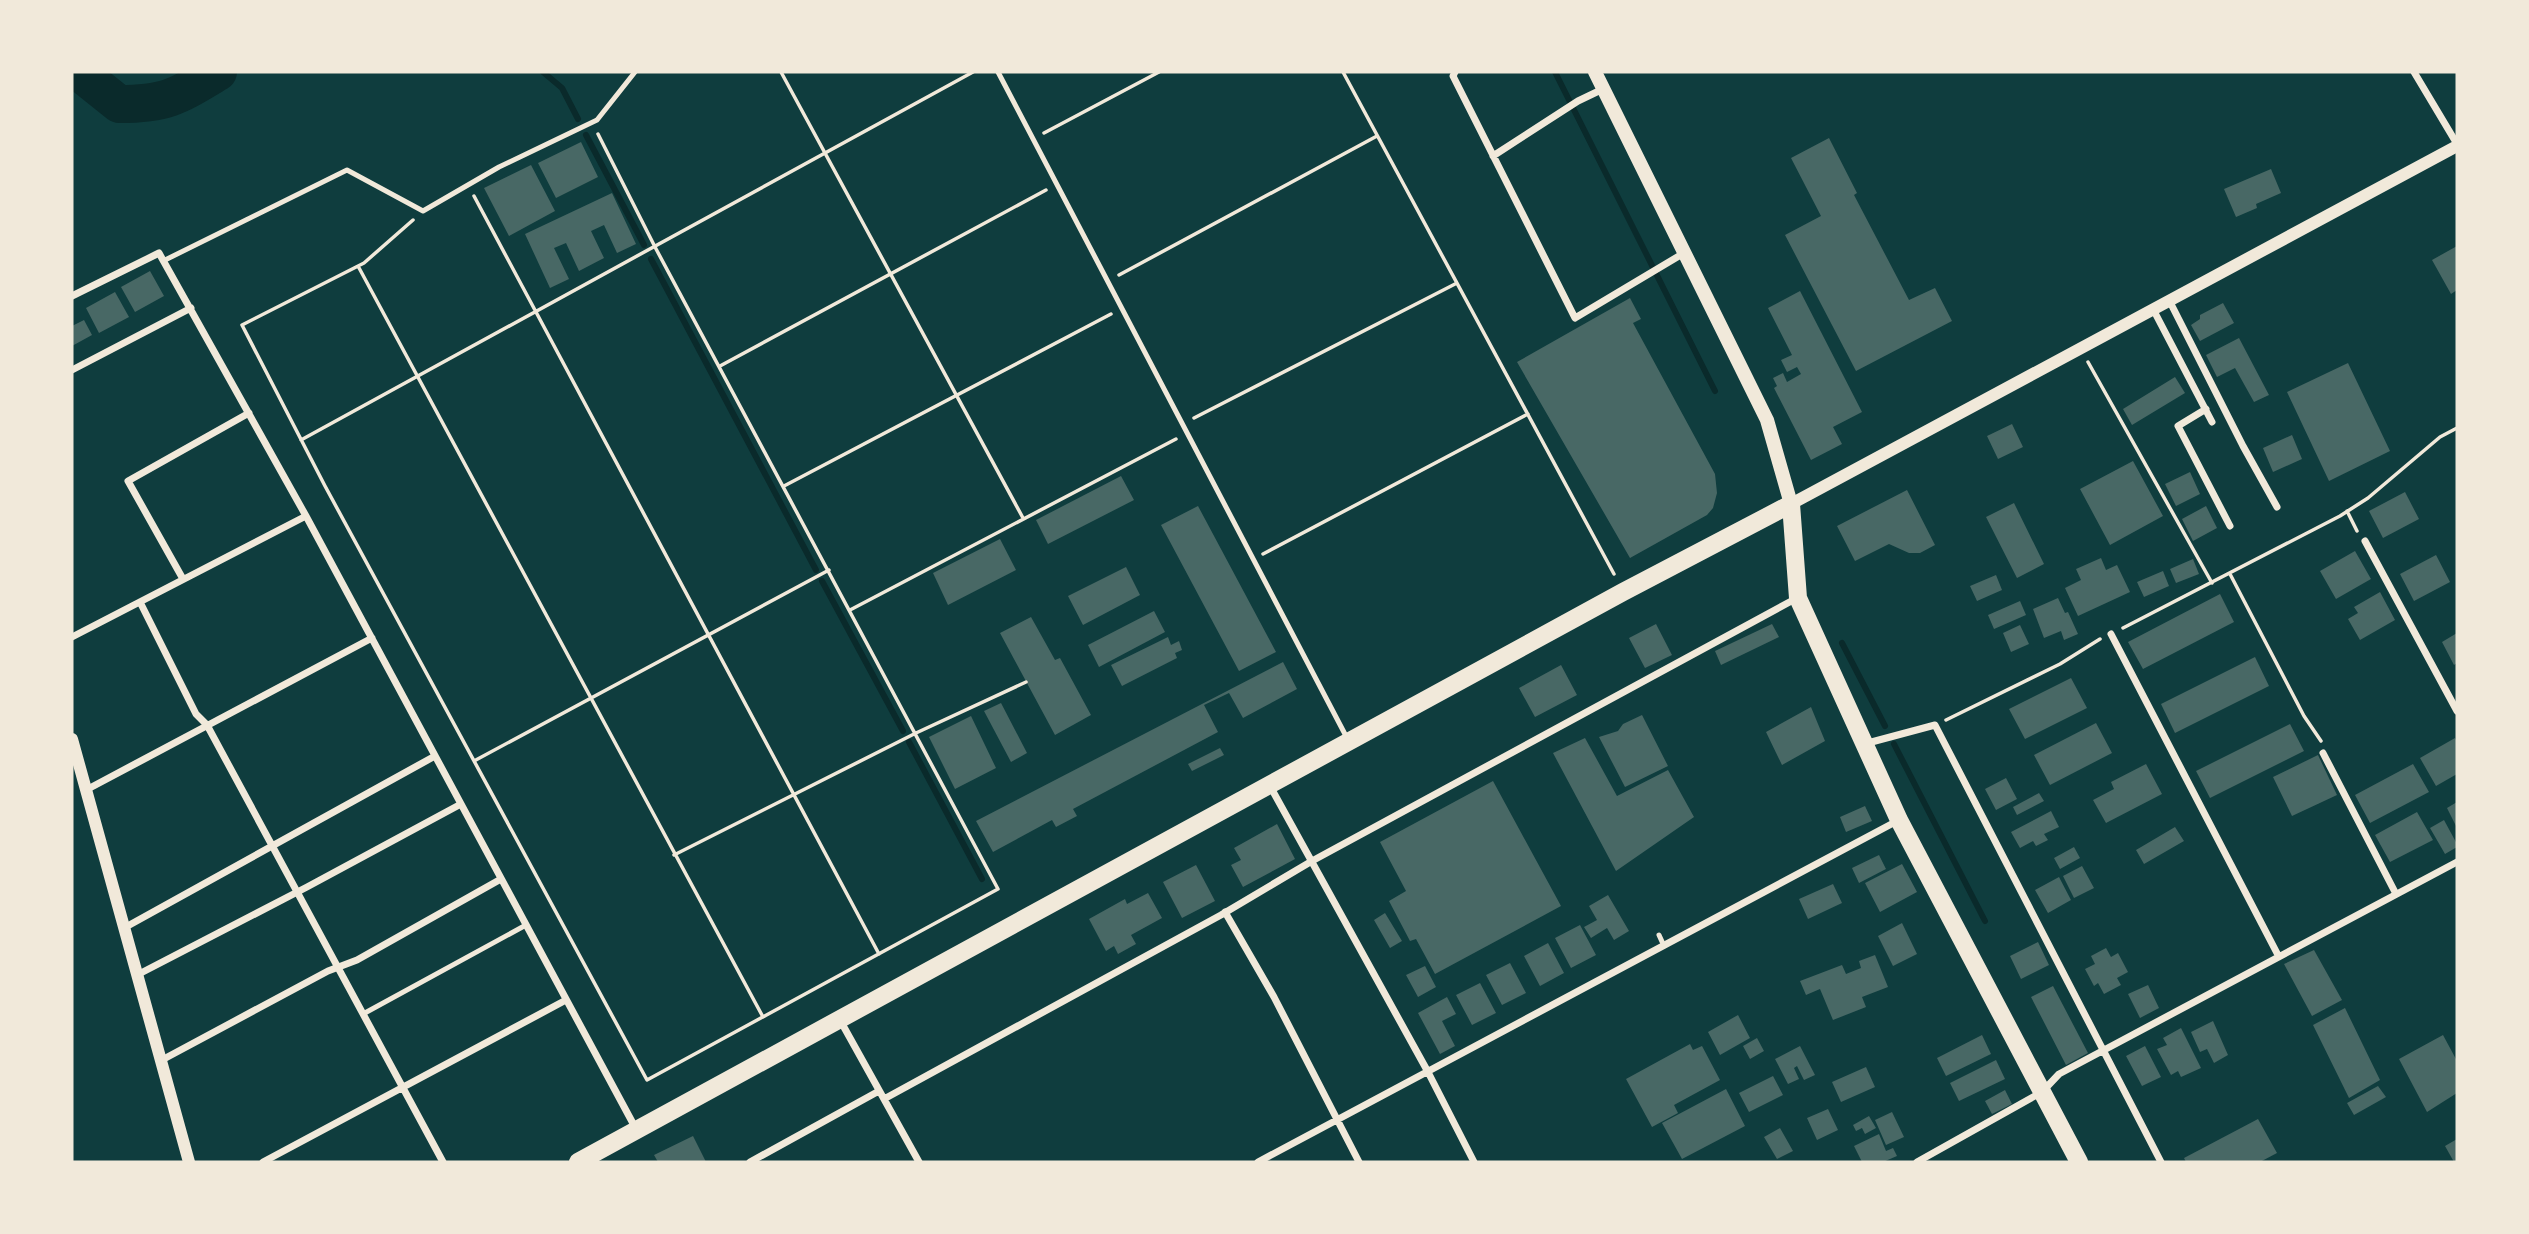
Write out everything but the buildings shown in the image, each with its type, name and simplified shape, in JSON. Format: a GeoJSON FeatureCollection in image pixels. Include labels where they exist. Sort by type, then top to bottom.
{"type":"FeatureCollection","features":[{"type":"Feature","properties":{"kind":"main road"},"geometry":{"type":"LineString","coordinates":[[1597,73],[1767,420],[1791,504],[1798,598],[1899,820],[2079,1162]]}},
{"type":"Feature","properties":{"kind":"main road"},"geometry":{"type":"LineString","coordinates":[[579,1162],[1349,741],[1791,504]]}},
{"type":"Feature","properties":{"kind":"street"},"geometry":{"type":"LineString","coordinates":[[1455,72],[1453,76],[1575,318],[1684,253]]}},
{"type":"Feature","properties":{"kind":"street"},"geometry":{"type":"LineString","coordinates":[[1791,504],[2457,145],[2414,72]]}},
{"type":"Feature","properties":{"kind":"street"},"geometry":{"type":"LineString","coordinates":[[1493,156],[1578,101],[1603,89]]}},
{"type":"Feature","properties":{"kind":"street"},"geometry":{"type":"LineString","coordinates":[[72,296],[159,253],[306,516],[637,1131]]}},
{"type":"Feature","properties":{"kind":"street"},"geometry":{"type":"LineString","coordinates":[[2168,300],[2277,507]]}},
{"type":"Feature","properties":{"kind":"street"},"geometry":{"type":"LineString","coordinates":[[72,370],[191,308]]}},
{"type":"Feature","properties":{"kind":"street"},"geometry":{"type":"LineString","coordinates":[[2153,309],[2212,422]]}},
{"type":"Feature","properties":{"kind":"street"},"geometry":{"type":"LineString","coordinates":[[2206,409],[2178,426],[2230,526]]}},
{"type":"Feature","properties":{"kind":"street"},"geometry":{"type":"LineString","coordinates":[[183,579],[128,481],[249,413]]}},
{"type":"Feature","properties":{"kind":"street"},"geometry":{"type":"LineString","coordinates":[[72,637],[306,516]]}},
{"type":"Feature","properties":{"kind":"street"},"geometry":{"type":"LineString","coordinates":[[2365,541],[2457,711]]}},
{"type":"Feature","properties":{"kind":"street"},"geometry":{"type":"LineString","coordinates":[[884,1099],[1225,912],[1312,861],[1798,598]]}},
{"type":"Feature","properties":{"kind":"street"},"geometry":{"type":"LineString","coordinates":[[139,602],[196,714],[207,725],[443,1162]]}},
{"type":"Feature","properties":{"kind":"street"},"geometry":{"type":"LineString","coordinates":[[2111,634],[2279,957]]}},
{"type":"Feature","properties":{"kind":"street"},"geometry":{"type":"LineString","coordinates":[[86,790],[372,638]]}},
{"type":"Feature","properties":{"kind":"street"},"geometry":{"type":"LineString","coordinates":[[1864,744],[1935,726],[2161,1162]]}},
{"type":"Feature","properties":{"kind":"street"},"geometry":{"type":"LineString","coordinates":[[72,739],[189,1162]]}},
{"type":"Feature","properties":{"kind":"street"},"geometry":{"type":"LineString","coordinates":[[2323,753],[2396,894]]}},
{"type":"Feature","properties":{"kind":"street"},"geometry":{"type":"LineString","coordinates":[[124,928],[435,756]]}},
{"type":"Feature","properties":{"kind":"street"},"geometry":{"type":"LineString","coordinates":[[1270,785],[1428,1072],[1474,1162]]}},
{"type":"Feature","properties":{"kind":"street"},"geometry":{"type":"LineString","coordinates":[[137,975],[461,804]]}},
{"type":"Feature","properties":{"kind":"street"},"geometry":{"type":"LineString","coordinates":[[1258,1162],[1899,820]]}},
{"type":"Feature","properties":{"kind":"street"},"geometry":{"type":"LineString","coordinates":[[1917,1162],[2042,1092],[2059,1074],[2457,862]]}},
{"type":"Feature","properties":{"kind":"street"},"geometry":{"type":"LineString","coordinates":[[160,1061],[338,967],[357,960],[501,879]]}},
{"type":"Feature","properties":{"kind":"street"},"geometry":{"type":"LineString","coordinates":[[1225,912],[1274,997],[1359,1162]]}},
{"type":"Feature","properties":{"kind":"street"},"geometry":{"type":"LineString","coordinates":[[263,1162],[566,1000]]}},
{"type":"Feature","properties":{"kind":"street"},"geometry":{"type":"LineString","coordinates":[[840,1020],[919,1162]]}},
{"type":"Feature","properties":{"kind":"street"},"geometry":{"type":"LineString","coordinates":[[750,1162],[879,1091]]}},
{"type":"Feature","properties":{"kind":"lane"},"geometry":{"type":"LineString","coordinates":[[163,261],[347,170],[424,211],[499,167],[597,120],[635,72]]}},
{"type":"Feature","properties":{"kind":"lane"},"geometry":{"type":"LineString","coordinates":[[998,72],[1349,741]]}},
{"type":"Feature","properties":{"kind":"lane"},"geometry":{"type":"LineString","coordinates":[[363,1014],[526,925]]}},
{"type":"Feature","properties":{"kind":"lane"},"geometry":{"type":"LineString","coordinates":[[1659,935],[1664,946]]}},
{"type":"Feature","properties":{"kind":"path"},"geometry":{"type":"LineString","coordinates":[[782,72],[1023,518]]}},
{"type":"Feature","properties":{"kind":"path"},"geometry":{"type":"LineString","coordinates":[[301,440],[974,72]]}},
{"type":"Feature","properties":{"kind":"path"},"geometry":{"type":"LineString","coordinates":[[1033,138],[1159,72]]}},
{"type":"Feature","properties":{"kind":"path"},"geometry":{"type":"LineString","coordinates":[[1343,72],[1614,574]]}},
{"type":"Feature","properties":{"kind":"path"},"geometry":{"type":"LineString","coordinates":[[424,211],[358,266],[242,325],[301,440],[647,1080],[998,889],[655,247],[592,123]]}},
{"type":"Feature","properties":{"kind":"path"},"geometry":{"type":"LineString","coordinates":[[1108,281],[1377,136]]}},
{"type":"Feature","properties":{"kind":"path"},"geometry":{"type":"LineString","coordinates":[[719,366],[1057,184]]}},
{"type":"Feature","properties":{"kind":"path"},"geometry":{"type":"LineString","coordinates":[[468,185],[879,954]]}},
{"type":"Feature","properties":{"kind":"path"},"geometry":{"type":"LineString","coordinates":[[358,266],[763,1017]]}},
{"type":"Feature","properties":{"kind":"path"},"geometry":{"type":"LineString","coordinates":[[1182,423],[1457,283]]}},
{"type":"Feature","properties":{"kind":"path"},"geometry":{"type":"LineString","coordinates":[[784,486],[1122,308]]}},
{"type":"Feature","properties":{"kind":"path"},"geometry":{"type":"LineString","coordinates":[[2080,348],[2211,583]]}},
{"type":"Feature","properties":{"kind":"path"},"geometry":{"type":"LineString","coordinates":[[1254,559],[1528,415]]}},
{"type":"Feature","properties":{"kind":"path"},"geometry":{"type":"LineString","coordinates":[[1935,726],[2060,664],[2111,634],[2347,511],[2368,498],[2440,437],[2457,428]]}},
{"type":"Feature","properties":{"kind":"path"},"geometry":{"type":"LineString","coordinates":[[850,610],[1187,433]]}},
{"type":"Feature","properties":{"kind":"path"},"geometry":{"type":"LineString","coordinates":[[2347,511],[2365,541]]}},
{"type":"Feature","properties":{"kind":"path"},"geometry":{"type":"LineString","coordinates":[[474,761],[829,570]]}},
{"type":"Feature","properties":{"kind":"path"},"geometry":{"type":"LineString","coordinates":[[2230,574],[2304,716],[2325,748],[2323,753]]}},
{"type":"Feature","properties":{"kind":"path"},"geometry":{"type":"LineString","coordinates":[[674,855],[916,733],[1026,682]]}},
{"type":"Feature","properties":{"kind":"waterway"},"geometry":{"type":"LineString","coordinates":[[79,72],[119,104],[171,97],[218,72]]}},
{"type":"Feature","properties":{"kind":"waterway"},"geometry":{"type":"LineString","coordinates":[[543,72],[562,88],[578,119]]}},
{"type":"Feature","properties":{"kind":"waterway"},"geometry":{"type":"LineString","coordinates":[[1555,72],[1715,391]]}},
{"type":"Feature","properties":{"kind":"waterway"},"geometry":{"type":"LineString","coordinates":[[586,135],[644,245]]}},
{"type":"Feature","properties":{"kind":"waterway"},"geometry":{"type":"LineString","coordinates":[[651,259],[816,570]]}},
{"type":"Feature","properties":{"kind":"waterway"},"geometry":{"type":"LineString","coordinates":[[822,581],[903,731]]}},
{"type":"Feature","properties":{"kind":"waterway"},"geometry":{"type":"LineString","coordinates":[[1842,643],[1885,726]]}},
{"type":"Feature","properties":{"kind":"waterway"},"geometry":{"type":"LineString","coordinates":[[909,742],[982,879]]}},
{"type":"Feature","properties":{"kind":"waterway"},"geometry":{"type":"LineString","coordinates":[[1894,744],[1985,921]]}}]}
